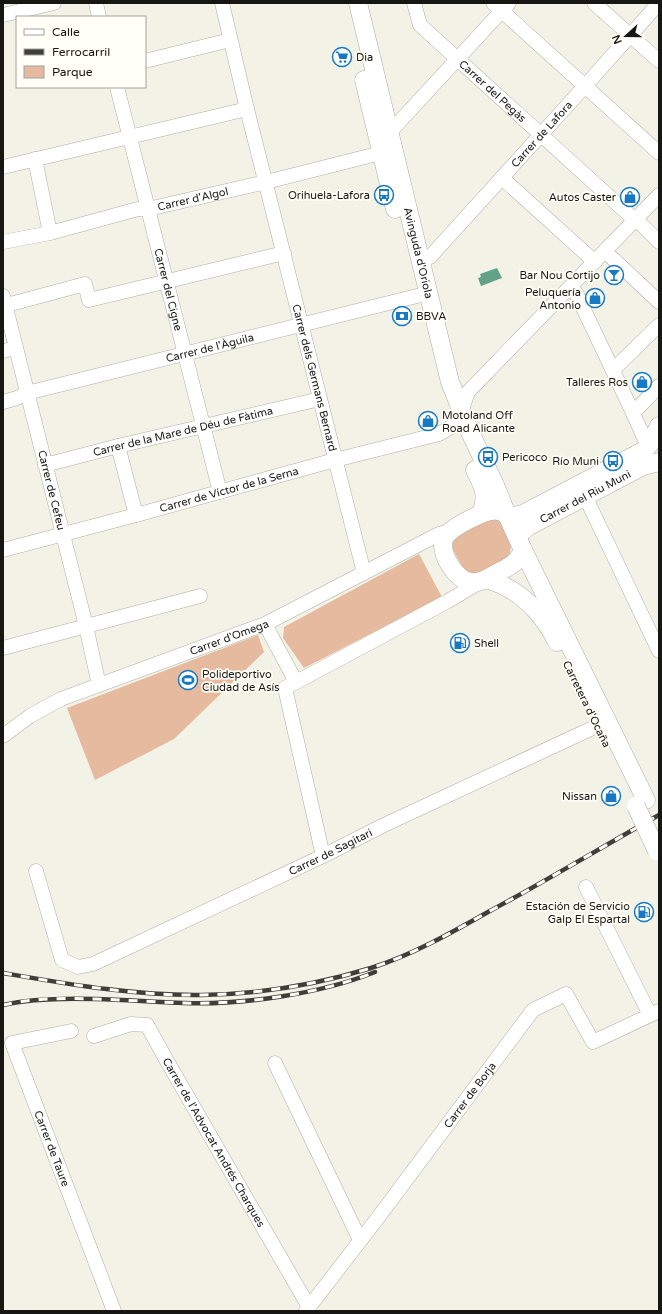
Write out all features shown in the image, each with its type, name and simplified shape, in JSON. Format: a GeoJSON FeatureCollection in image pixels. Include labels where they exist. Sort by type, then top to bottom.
{"type":"FeatureCollection","features":[{"type":"Feature","properties":{"kind":"main road","name":"Avinguda d'Oriola"},"geometry":{"type":"LineString","coordinates":[[357,3],[390,132],[450,382],[462,393],[459,417],[484,490],[485,502],[481,514]]}},
{"type":"Feature","properties":{"kind":"main road","name":"Avinguda d'Oriola"},"geometry":{"type":"LineString","coordinates":[[357,3],[381,153],[438,377],[495,485],[520,544]]}},
{"type":"Feature","properties":{"kind":"main road"},"geometry":{"type":"LineString","coordinates":[[659,426],[648,446],[659,463]]}},
{"type":"Feature","properties":{"kind":"main road","name":"Carrer del Riu Muni"},"geometry":{"type":"LineString","coordinates":[[507,515],[511,516],[523,514],[648,446]]}},
{"type":"Feature","properties":{"kind":"main road","name":"Carrer del Riu Muni"},"geometry":{"type":"LineString","coordinates":[[520,544],[521,532],[529,526],[643,466],[659,463]]}},
{"type":"Feature","properties":{"kind":"main road","name":"Carrer d'Omega"},"geometry":{"type":"LineString","coordinates":[[453,530],[481,514],[496,511],[507,515]]}},
{"type":"Feature","properties":{"kind":"main road"},"geometry":{"type":"LineString","coordinates":[[453,530],[446,537],[443,543],[447,559],[457,576],[472,583],[483,580],[513,565],[519,558],[520,544]]}},
{"type":"Feature","properties":{"kind":"main road","name":"Carretera d'Ocaña"},"geometry":{"type":"LineString","coordinates":[[520,544],[641,803],[658,853]]}},
{"type":"Feature","properties":{"kind":"main road","name":"Carretera d'Ocaña"},"geometry":{"type":"LineString","coordinates":[[483,580],[504,586],[515,592],[545,622],[555,638],[597,726],[641,803],[659,828]]}},
{"type":"Feature","properties":{"kind":"street"},"geometry":{"type":"LineString","coordinates":[[3,16],[54,3]]}},
{"type":"Feature","properties":{"kind":"street"},"geometry":{"type":"LineString","coordinates":[[96,3],[99,16]]}},
{"type":"Feature","properties":{"kind":"street","name":"Carrer dels Germans Bernard"},"geometry":{"type":"LineString","coordinates":[[222,3],[247,109],[364,573]]}},
{"type":"Feature","properties":{"kind":"street","name":"Carrer del Pegàs"},"geometry":{"type":"LineString","coordinates":[[414,3],[420,25],[456,59],[542,134],[659,242]]}},
{"type":"Feature","properties":{"kind":"street"},"geometry":{"type":"LineString","coordinates":[[594,3],[659,61]]}},
{"type":"Feature","properties":{"kind":"street","name":"Carrer de Lafora"},"geometry":{"type":"LineString","coordinates":[[420,258],[430,257],[631,35],[658,3]]}},
{"type":"Feature","properties":{"kind":"street"},"geometry":{"type":"LineString","coordinates":[[390,132],[456,59],[501,6],[585,86],[659,152]]}},
{"type":"Feature","properties":{"kind":"street"},"geometry":{"type":"LineString","coordinates":[[146,61],[230,40]]}},
{"type":"Feature","properties":{"kind":"street","name":"Carrer del Cigne"},"geometry":{"type":"LineString","coordinates":[[117,88],[220,492]]}},
{"type":"Feature","properties":{"kind":"street"},"geometry":{"type":"LineString","coordinates":[[3,167],[247,109]]}},
{"type":"Feature","properties":{"kind":"street","name":"Carrer d'Algol"},"geometry":{"type":"LineString","coordinates":[[3,242],[50,233],[138,209],[148,209],[266,182],[381,153]]}},
{"type":"Feature","properties":{"kind":"street"},"geometry":{"type":"LineString","coordinates":[[36,159],[50,233]]}},
{"type":"Feature","properties":{"kind":"street"},"geometry":{"type":"LineString","coordinates":[[502,178],[595,262]]}},
{"type":"Feature","properties":{"kind":"street"},"geometry":{"type":"LineString","coordinates":[[462,393],[573,290],[611,257],[659,195]]}},
{"type":"Feature","properties":{"kind":"street"},"geometry":{"type":"LineString","coordinates":[[459,417],[573,290],[595,262],[638,222],[659,205]]}},
{"type":"Feature","properties":{"kind":"street"},"geometry":{"type":"LineString","coordinates":[[4,303],[85,284],[89,300],[284,253]]}},
{"type":"Feature","properties":{"kind":"street"},"geometry":{"type":"LineString","coordinates":[[611,257],[659,302]]}},
{"type":"Feature","properties":{"kind":"street"},"geometry":{"type":"LineString","coordinates":[[573,290],[613,370],[648,446]]}},
{"type":"Feature","properties":{"kind":"street","name":"Carrer de l'Àguila"},"geometry":{"type":"LineString","coordinates":[[3,402],[27,393],[417,296]]}},
{"type":"Feature","properties":{"kind":"street","name":"Carrer de Cefeu"},"geometry":{"type":"LineString","coordinates":[[4,303],[9,350],[27,393],[86,626],[99,685]]}},
{"type":"Feature","properties":{"kind":"street"},"geometry":{"type":"LineString","coordinates":[[613,370],[659,325]]}},
{"type":"Feature","properties":{"kind":"street"},"geometry":{"type":"LineString","coordinates":[[633,413],[659,386]]}},
{"type":"Feature","properties":{"kind":"street","name":"Carrer de la Mare de Déu de Fàtima"},"geometry":{"type":"LineString","coordinates":[[45,465],[118,446],[320,399]]}},
{"type":"Feature","properties":{"kind":"street","name":"Carrer de Víctor de la Serna"},"geometry":{"type":"LineString","coordinates":[[3,550],[63,535],[335,460],[439,434],[459,417]]}},
{"type":"Feature","properties":{"kind":"street"},"geometry":{"type":"LineString","coordinates":[[118,446],[136,515]]}},
{"type":"Feature","properties":{"kind":"street"},"geometry":{"type":"LineString","coordinates":[[585,496],[659,651]]}},
{"type":"Feature","properties":{"kind":"street","name":"Carrer d'Omega"},"geometry":{"type":"LineString","coordinates":[[3,736],[30,716],[61,699],[265,624],[439,534],[453,530]]}},
{"type":"Feature","properties":{"kind":"street"},"geometry":{"type":"LineString","coordinates":[[324,856],[285,688],[448,601],[483,580]]}},
{"type":"Feature","properties":{"kind":"street"},"geometry":{"type":"LineString","coordinates":[[3,648],[200,596]]}},
{"type":"Feature","properties":{"kind":"street"},"geometry":{"type":"LineString","coordinates":[[265,624],[296,682]]}},
{"type":"Feature","properties":{"kind":"street","name":"Carrer de Sagitari"},"geometry":{"type":"LineString","coordinates":[[36,870],[62,960],[78,967],[93,964],[324,856],[384,825],[597,726]]}},
{"type":"Feature","properties":{"kind":"street"},"geometry":{"type":"LineString","coordinates":[[586,887],[655,1013]]}},
{"type":"Feature","properties":{"kind":"street","name":"Carrer de Borja"},"geometry":{"type":"LineString","coordinates":[[308,1309],[533,1010],[566,994],[593,1042],[655,1013]]}},
{"type":"Feature","properties":{"kind":"street","name":"Carrer de l'Advocat Andrés Charques"},"geometry":{"type":"LineString","coordinates":[[94,1036],[131,1024],[147,1025],[308,1309]]}},
{"type":"Feature","properties":{"kind":"street","name":"Carrer de Taure"},"geometry":{"type":"LineString","coordinates":[[71,1031],[12,1043],[114,1311]]}},
{"type":"Feature","properties":{"kind":"street"},"geometry":{"type":"LineString","coordinates":[[275,1062],[360,1240]]}},
{"type":"Feature","properties":{"kind":"green space"},"geometry":{"type":"Polygon","coordinates":[[[496,518],[501,523],[511,545],[510,553],[505,559],[477,573],[470,573],[463,568],[451,546],[452,540],[482,520],[496,518]]]}},
{"type":"Feature","properties":{"kind":"green space"},"geometry":{"type":"Polygon","coordinates":[[[419,554],[442,597],[304,668],[283,638],[284,627],[419,554]]]}},
{"type":"Feature","properties":{"kind":"green space","name":"Polideportivo Ciudad de Asís"},"geometry":{"type":"Polygon","coordinates":[[[258,635],[264,652],[174,739],[95,780],[67,708],[258,635]]]}},
{"type":"Feature","properties":{"kind":"shaded area"},"geometry":{"type":"Polygon","coordinates":[[[497,268],[502,278],[481,286],[478,278],[481,277],[480,274],[497,268]]]}},
{"type":"Feature","properties":{"kind":"railway"},"geometry":{"type":"LineString","coordinates":[[3,973],[102,988],[152,994],[177,995],[245,993],[287,988],[350,974],[386,963],[431,943],[659,815]]}},
{"type":"Feature","properties":{"kind":"railway"},"geometry":{"type":"LineString","coordinates":[[3,1005],[26,1001],[61,999],[184,1003],[256,1000],[306,992],[353,980],[375,972]]}},
{"type":"Feature","properties":{"kind":"place","name":"Dia"},"geometry":{"type":"Point","coordinates":[342,57]}},
{"type":"Feature","properties":{"kind":"place","name":"Orihuela-Lafora"},"geometry":{"type":"Point","coordinates":[384,195]}},
{"type":"Feature","properties":{"kind":"place","name":"Autos Caster"},"geometry":{"type":"Point","coordinates":[630,197]}},
{"type":"Feature","properties":{"kind":"place","name":"Bar Nou Cortijo"},"geometry":{"type":"Point","coordinates":[614,275]}},
{"type":"Feature","properties":{"kind":"place","name":"Peluquería Antonio"},"geometry":{"type":"Point","coordinates":[595,298]}},
{"type":"Feature","properties":{"kind":"place","name":"BBVA"},"geometry":{"type":"Point","coordinates":[402,316]}},
{"type":"Feature","properties":{"kind":"place","name":"Talleres Ros"},"geometry":{"type":"Point","coordinates":[642,382]}},
{"type":"Feature","properties":{"kind":"place","name":"Motoland Off Road Alicante"},"geometry":{"type":"Point","coordinates":[428,421]}},
{"type":"Feature","properties":{"kind":"place","name":"Pericoco"},"geometry":{"type":"Point","coordinates":[488,457]}},
{"type":"Feature","properties":{"kind":"place","name":"Río Muni"},"geometry":{"type":"Point","coordinates":[613,461]}},
{"type":"Feature","properties":{"kind":"place","name":"Shell"},"geometry":{"type":"Point","coordinates":[460,643]}},
{"type":"Feature","properties":{"kind":"place","name":"Polideportivo Ciudad de Asís"},"geometry":{"type":"Point","coordinates":[188,680]}},
{"type":"Feature","properties":{"kind":"place","name":"Nissan"},"geometry":{"type":"Point","coordinates":[611,796]}},
{"type":"Feature","properties":{"kind":"place","name":"Estación de Servicio Galp El Espartal"},"geometry":{"type":"Point","coordinates":[644,912]}}]}
